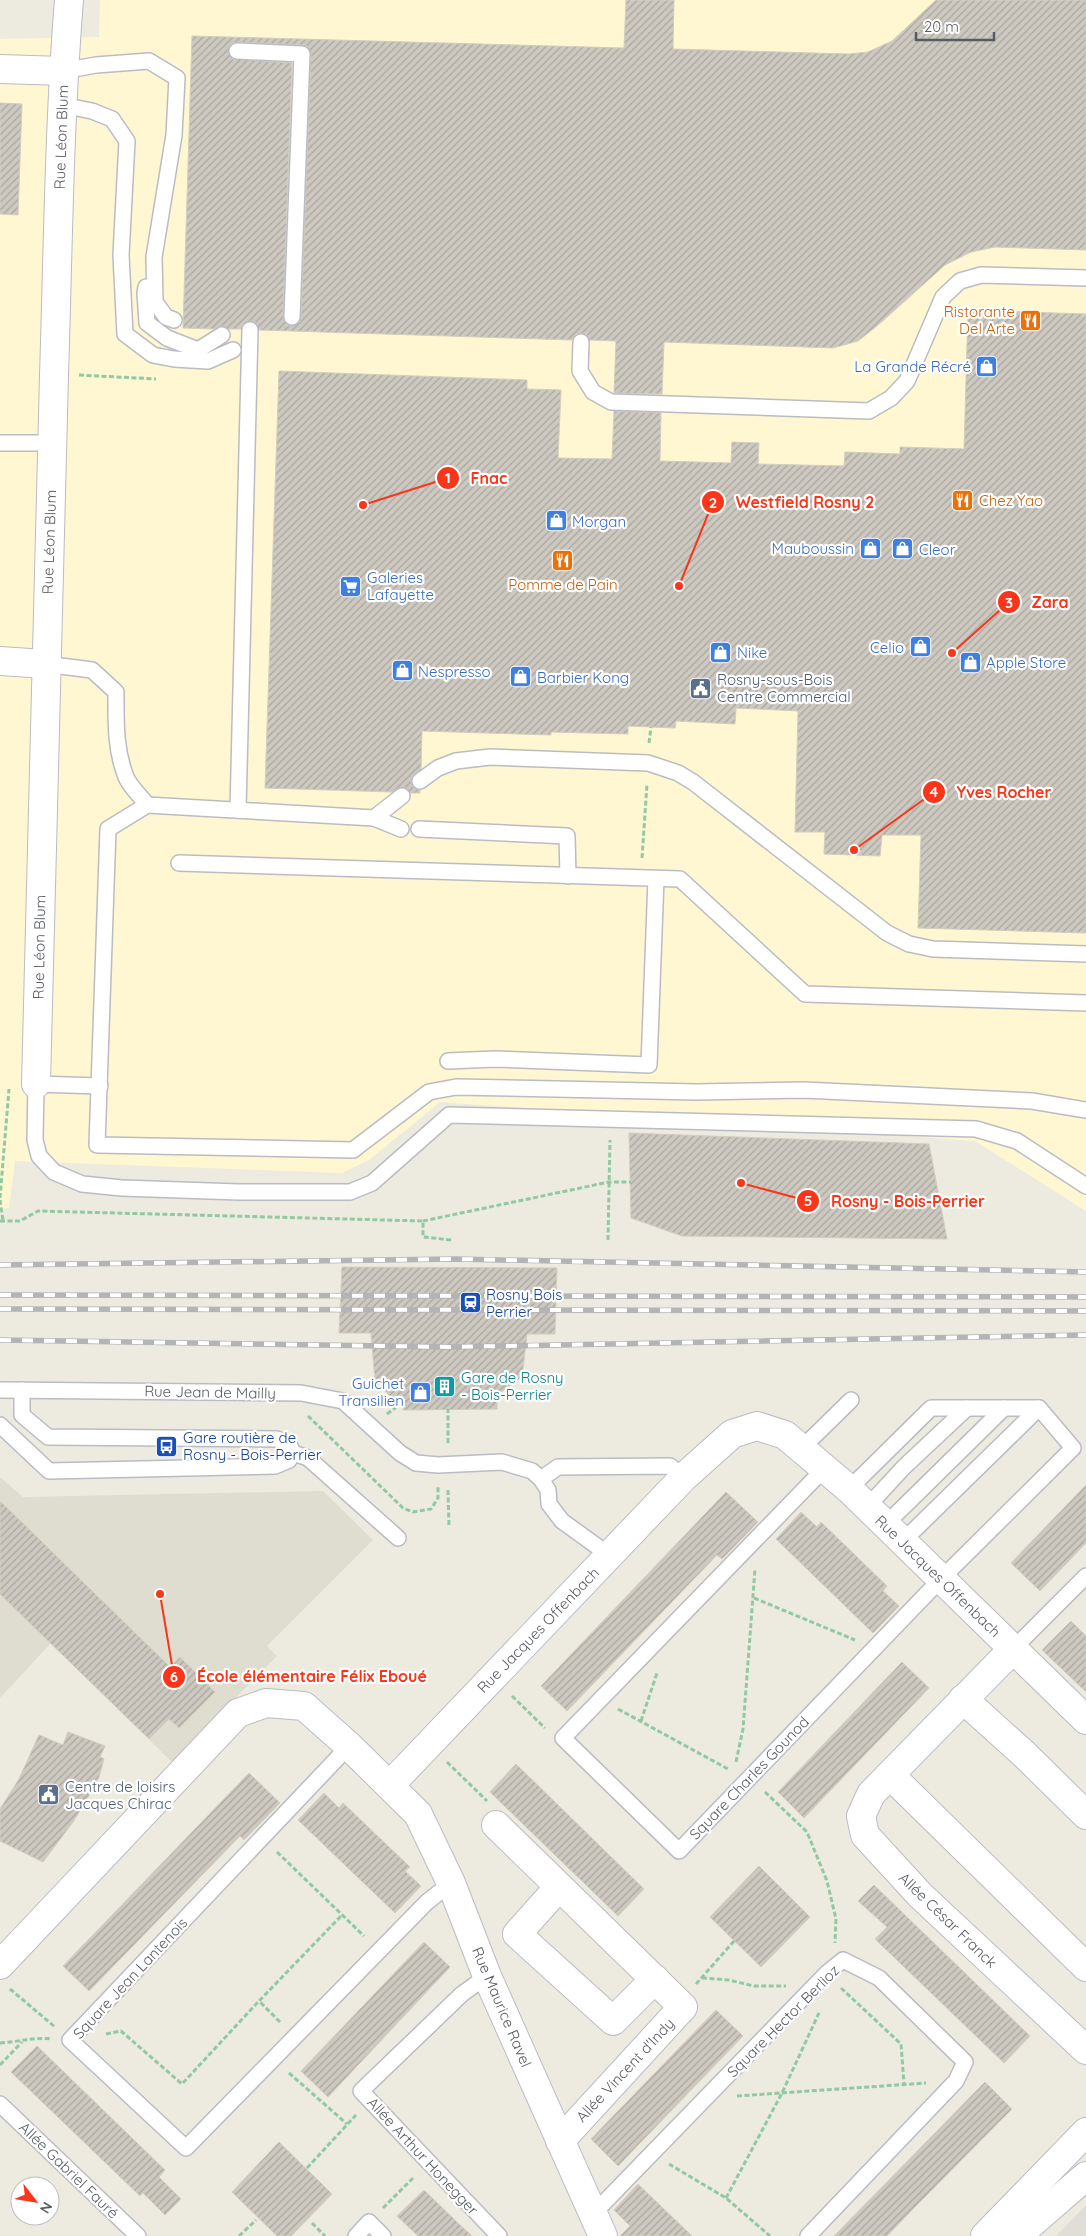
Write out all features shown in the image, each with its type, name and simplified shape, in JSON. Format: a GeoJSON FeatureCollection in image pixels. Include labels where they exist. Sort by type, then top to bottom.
{"type":"FeatureCollection","features":[{"type":"Feature","properties":{"kind":"street","name":"Rue Léon Blum"},"geometry":{"type":"LineString","coordinates":[[36,1084],[45,664],[63,71],[69,0]]}},
{"type":"Feature","properties":{"kind":"street"},"geometry":{"type":"LineString","coordinates":[[0,69],[63,71]]}},
{"type":"Feature","properties":{"kind":"street"},"geometry":{"type":"LineString","coordinates":[[0,661],[45,664]]}},
{"type":"Feature","properties":{"kind":"street","name":"Rue Jacques Offenbach"},"geometry":{"type":"LineString","coordinates":[[390,1785],[684,1477],[732,1434],[758,1426],[785,1435],[802,1448],[876,1515],[1086,1720]]}},
{"type":"Feature","properties":{"kind":"street","name":"Allée César Franck"},"geometry":{"type":"LineString","coordinates":[[1013,1649],[871,1794],[861,1816],[865,1835],[920,1895],[1086,2050]]}},
{"type":"Feature","properties":{"kind":"street"},"geometry":{"type":"LineString","coordinates":[[963,1698],[1086,1815]]}},
{"type":"Feature","properties":{"kind":"street"},"geometry":{"type":"LineString","coordinates":[[4,1976],[238,1713],[266,1703],[304,1706],[390,1785]]}},
{"type":"Feature","properties":{"kind":"street"},"geometry":{"type":"LineString","coordinates":[[890,1774],[1086,1967]]}},
{"type":"Feature","properties":{"kind":"street","name":"Rue Maurice Ravel"},"geometry":{"type":"LineString","coordinates":[[390,1785],[418,1814],[451,1883],[487,1976],[598,2225]]}},
{"type":"Feature","properties":{"kind":"street","name":"Allée Vincent d'Indy"},"geometry":{"type":"LineString","coordinates":[[496,1825],[683,2007],[560,2141]]}},
{"type":"Feature","properties":{"kind":"street"},"geometry":{"type":"LineString","coordinates":[[560,1886],[517,1934],[613,2021],[655,1978]]}},
{"type":"Feature","properties":{"kind":"street"},"geometry":{"type":"LineString","coordinates":[[985,2236],[1086,2132]]}},
{"type":"Feature","properties":{"kind":"street"},"geometry":{"type":"LineString","coordinates":[[1017,2236],[1086,2176]]}},
{"type":"Feature","properties":{"kind":"lane"},"geometry":{"type":"LineString","coordinates":[[237,51],[302,54],[292,316]]}},
{"type":"Feature","properties":{"kind":"lane"},"geometry":{"type":"LineString","coordinates":[[63,71],[96,64],[149,61],[176,78],[174,135],[154,257],[145,293],[147,323],[166,338],[198,350],[222,335]]}},
{"type":"Feature","properties":{"kind":"lane"},"geometry":{"type":"LineString","coordinates":[[62,105],[92,111],[112,119],[126,141],[121,255],[125,334],[153,355],[174,359],[208,361],[232,350]]}},
{"type":"Feature","properties":{"kind":"lane"},"geometry":{"type":"LineString","coordinates":[[154,257],[155,302],[166,318],[174,320]]}},
{"type":"Feature","properties":{"kind":"lane"},"geometry":{"type":"LineString","coordinates":[[581,342],[580,371],[592,392],[611,402],[869,411],[891,398],[907,381],[943,296],[960,281],[981,275],[1086,278]]}},
{"type":"Feature","properties":{"kind":"lane"},"geometry":{"type":"LineString","coordinates":[[238,810],[250,330]]}},
{"type":"Feature","properties":{"kind":"lane"},"geometry":{"type":"LineString","coordinates":[[0,443],[52,443]]}},
{"type":"Feature","properties":{"kind":"lane"},"geometry":{"type":"LineString","coordinates":[[45,664],[92,670],[116,692],[116,738],[118,748],[127,778],[147,805]]}},
{"type":"Feature","properties":{"kind":"lane"},"geometry":{"type":"LineString","coordinates":[[420,781],[438,768],[473,758],[648,763],[678,773],[693,782],[887,933],[909,944],[933,948],[1086,954]]}},
{"type":"Feature","properties":{"kind":"lane"},"geometry":{"type":"LineString","coordinates":[[374,818],[402,796]]}},
{"type":"Feature","properties":{"kind":"lane"},"geometry":{"type":"LineString","coordinates":[[401,829],[374,818],[147,805],[108,829],[98,1145],[353,1150],[429,1092],[456,1087],[697,1092],[804,1090],[1032,1101],[1086,1110]]}},
{"type":"Feature","properties":{"kind":"lane"},"geometry":{"type":"LineString","coordinates":[[418,829],[567,836],[568,876]]}},
{"type":"Feature","properties":{"kind":"lane"},"geometry":{"type":"LineString","coordinates":[[179,863],[680,879],[805,994],[1086,1003]]}},
{"type":"Feature","properties":{"kind":"lane"},"geometry":{"type":"LineString","coordinates":[[448,1061],[496,1059],[649,1065],[656,878]]}},
{"type":"Feature","properties":{"kind":"lane"},"geometry":{"type":"LineString","coordinates":[[100,1086],[36,1084],[34,1140],[39,1156],[54,1172],[82,1184],[238,1192],[350,1192],[372,1183],[449,1115],[976,1129],[1017,1141],[1086,1186]]}},
{"type":"Feature","properties":{"kind":"lane","name":"Rue Jean de Mailly"},"geometry":{"type":"LineString","coordinates":[[0,1390],[301,1394],[343,1401],[400,1453],[416,1463],[438,1465],[502,1462],[532,1471],[541,1479]]}},
{"type":"Feature","properties":{"kind":"lane"},"geometry":{"type":"LineString","coordinates":[[22,1390],[22,1415],[48,1437],[277,1439],[289,1444],[293,1453],[308,1458],[398,1538]]}},
{"type":"Feature","properties":{"kind":"lane"},"geometry":{"type":"LineString","coordinates":[[802,1448],[851,1400]]}},
{"type":"Feature","properties":{"kind":"lane"},"geometry":{"type":"LineString","coordinates":[[876,1515],[931,1408],[1039,1408]]}},
{"type":"Feature","properties":{"kind":"lane"},"geometry":{"type":"LineString","coordinates":[[876,1515],[904,1467],[967,1408]]}},
{"type":"Feature","properties":{"kind":"lane"},"geometry":{"type":"LineString","coordinates":[[876,1515],[1004,1408]]}},
{"type":"Feature","properties":{"kind":"lane"},"geometry":{"type":"LineString","coordinates":[[876,1515],[1039,1408]]}},
{"type":"Feature","properties":{"kind":"lane","name":"Square Charles Gounod"},"geometry":{"type":"LineString","coordinates":[[563,1738],[680,1850],[941,1579],[1073,1448],[1039,1408]]}},
{"type":"Feature","properties":{"kind":"lane"},"geometry":{"type":"LineString","coordinates":[[0,1426],[49,1471],[275,1466],[289,1460],[293,1453]]}},
{"type":"Feature","properties":{"kind":"lane"},"geometry":{"type":"LineString","coordinates":[[609,1556],[562,1521],[549,1504],[548,1490],[541,1479],[558,1467],[670,1466],[684,1477]]}},
{"type":"Feature","properties":{"kind":"lane"},"geometry":{"type":"LineString","coordinates":[[563,1738],[824,1469]]}},
{"type":"Feature","properties":{"kind":"lane"},"geometry":{"type":"LineString","coordinates":[[1013,1649],[1086,1576]]}},
{"type":"Feature","properties":{"kind":"lane","name":"Square Jean Lantenois"},"geometry":{"type":"LineString","coordinates":[[349,1746],[70,2040],[186,2148],[427,1902],[451,1883]]}},
{"type":"Feature","properties":{"kind":"lane","name":"Square Hector Berlioz"},"geometry":{"type":"LineString","coordinates":[[598,2225],[653,2154],[816,1985],[843,1960],[879,1978],[965,2062],[956,2081],[808,2236]]}},
{"type":"Feature","properties":{"kind":"lane","name":"Allée Arthur Honegger"},"geometry":{"type":"LineString","coordinates":[[487,1976],[462,1994],[361,2090],[499,2236]]}},
{"type":"Feature","properties":{"kind":"lane","name":"Allée Gabriel Fauré"},"geometry":{"type":"LineString","coordinates":[[0,2104],[138,2236]]}},
{"type":"Feature","properties":{"kind":"lane"},"geometry":{"type":"LineString","coordinates":[[356,2236],[369,2222],[383,2236]]}},
{"type":"Feature","properties":{"kind":"path"},"geometry":{"type":"LineString","coordinates":[[54,374],[160,379]]}},
{"type":"Feature","properties":{"kind":"path"},"geometry":{"type":"LineString","coordinates":[[644,848],[650,727]]}},
{"type":"Feature","properties":{"kind":"path"},"geometry":{"type":"LineString","coordinates":[[36,1084],[9,1081],[0,1199],[1,1221],[20,1221],[38,1211],[424,1221],[609,1182],[632,1182]]}},
{"type":"Feature","properties":{"kind":"path"},"geometry":{"type":"LineString","coordinates":[[608,1240],[610,1134]]}},
{"type":"Feature","properties":{"kind":"path"},"geometry":{"type":"LineString","coordinates":[[424,1221],[423,1237],[452,1240]]}},
{"type":"Feature","properties":{"kind":"path"},"geometry":{"type":"LineString","coordinates":[[301,1394],[301,1410],[403,1508],[418,1512],[427,1510],[434,1505],[438,1493],[438,1465]]}},
{"type":"Feature","properties":{"kind":"path"},"geometry":{"type":"LineString","coordinates":[[448,1410],[448,1444]]}},
{"type":"Feature","properties":{"kind":"path"},"geometry":{"type":"LineString","coordinates":[[448,1490],[449,1527]]}},
{"type":"Feature","properties":{"kind":"path"},"geometry":{"type":"LineString","coordinates":[[734,1772],[743,1730],[754,1598],[754,1541]]}},
{"type":"Feature","properties":{"kind":"path"},"geometry":{"type":"LineString","coordinates":[[754,1598],[874,1648]]}},
{"type":"Feature","properties":{"kind":"path"},"geometry":{"type":"LineString","coordinates":[[508,1693],[550,1733],[563,1738]]}},
{"type":"Feature","properties":{"kind":"path"},"geometry":{"type":"LineString","coordinates":[[600,1698],[734,1772],[749,1777],[806,1832],[827,1881],[836,1919],[835,1950],[843,1960],[834,1981],[901,2044],[904,2084]]}},
{"type":"Feature","properties":{"kind":"path"},"geometry":{"type":"LineString","coordinates":[[428,1744],[498,1812],[496,1825]]}},
{"type":"Feature","properties":{"kind":"path"},"geometry":{"type":"LineString","coordinates":[[262,1838],[379,1951]]}},
{"type":"Feature","properties":{"kind":"path"},"geometry":{"type":"LineString","coordinates":[[0,2043],[22,2042],[38,2038],[70,2040],[121,2031],[182,2084],[342,1916]]}},
{"type":"Feature","properties":{"kind":"path"},"geometry":{"type":"LineString","coordinates":[[678,2001],[702,1978],[735,1940]]}},
{"type":"Feature","properties":{"kind":"path"},"geometry":{"type":"LineString","coordinates":[[4,1976],[70,2040]]}},
{"type":"Feature","properties":{"kind":"path"},"geometry":{"type":"LineString","coordinates":[[702,1978],[729,1980],[754,1986],[816,1985]]}},
{"type":"Feature","properties":{"kind":"path"},"geometry":{"type":"LineString","coordinates":[[259,2001],[296,2036]]}},
{"type":"Feature","properties":{"kind":"path"},"geometry":{"type":"LineString","coordinates":[[726,2198],[782,2093],[822,2007]]}},
{"type":"Feature","properties":{"kind":"path"},"geometry":{"type":"LineString","coordinates":[[0,2066],[22,2042]]}},
{"type":"Feature","properties":{"kind":"path"},"geometry":{"type":"LineString","coordinates":[[273,2059],[347,2124]]}},
{"type":"Feature","properties":{"kind":"path"},"geometry":{"type":"LineString","coordinates":[[708,2098],[956,2081]]}},
{"type":"Feature","properties":{"kind":"path"},"geometry":{"type":"LineString","coordinates":[[307,2168],[370,2100]]}},
{"type":"Feature","properties":{"kind":"path"},"geometry":{"type":"LineString","coordinates":[[653,2154],[726,2198],[770,2236]]}},
{"type":"Feature","properties":{"kind":"path"},"geometry":{"type":"LineString","coordinates":[[369,2222],[429,2162]]}},
{"type":"Feature","properties":{"kind":"path"},"geometry":{"type":"LineString","coordinates":[[240,2236],[256,2220]]}},
{"type":"Feature","properties":{"kind":"path"},"geometry":{"type":"LineString","coordinates":[[312,2223],[325,2236]]}},
{"type":"Feature","properties":{"kind":"shaded area"},"geometry":{"type":"Polygon","coordinates":[[[100,0],[1086,0],[1086,1211],[975,1141],[440,1102],[369,1160],[342,1173],[15,1161],[9,1208],[0,1209],[0,39],[99,37],[100,0]]]}},
{"type":"Feature","properties":{"kind":"shaded area"},"geometry":{"type":"Polygon","coordinates":[[[0,1477],[23,1497],[323,1491],[373,1540],[267,1646],[277,1656],[172,1762],[51,1643],[0,1698],[0,1477]]]}},
{"type":"Feature","properties":{"kind":"shaded area"},"geometry":{"type":"Polygon","coordinates":[[[1086,2205],[1086,2236],[1056,2236],[1086,2205]]]}},
{"type":"Feature","properties":{"kind":"building"},"geometry":{"type":"Polygon","coordinates":[[[626,0],[674,0],[673,49],[849,54],[868,52],[892,41],[936,0],[1086,0],[1086,250],[995,247],[971,252],[945,265],[858,341],[833,348],[664,342],[662,394],[614,393],[616,341],[590,340],[586,334],[582,333],[576,334],[572,340],[259,330],[255,322],[250,321],[242,325],[241,329],[229,329],[222,326],[215,329],[183,328],[192,36],[624,48],[626,0]],[[237,42],[232,43],[228,50],[232,59],[292,63],[283,317],[287,325],[292,326],[300,322],[301,317],[311,54],[307,46],[237,42]]]}},
{"type":"Feature","properties":{"kind":"building"},"geometry":{"type":"Polygon","coordinates":[[[0,103],[22,104],[18,215],[0,214],[0,103]]]}},
{"type":"Feature","properties":{"kind":"building"},"geometry":{"type":"Polygon","coordinates":[[[968,310],[1086,314],[1086,933],[918,928],[921,835],[882,835],[880,856],[824,854],[825,832],[795,832],[798,711],[736,708],[735,724],[676,721],[675,728],[628,726],[628,734],[551,732],[551,735],[422,731],[421,769],[412,777],[411,781],[413,787],[420,790],[420,793],[411,793],[406,788],[401,787],[392,792],[265,788],[279,371],[527,380],[527,389],[561,390],[558,458],[612,459],[614,411],[661,413],[660,461],[731,463],[732,442],[759,443],[758,464],[844,466],[845,452],[900,454],[900,447],[964,449],[968,310]]]}},
{"type":"Feature","properties":{"kind":"building"},"geometry":{"type":"Polygon","coordinates":[[[629,1133],[929,1144],[947,1239],[682,1236],[631,1218],[629,1133]]]}},
{"type":"Feature","properties":{"kind":"building"},"geometry":{"type":"Polygon","coordinates":[[[342,1267],[557,1268],[555,1334],[527,1334],[522,1377],[497,1395],[497,1409],[403,1410],[403,1396],[391,1397],[375,1380],[371,1333],[339,1333],[342,1267]]]}},
{"type":"Feature","properties":{"kind":"building"},"geometry":{"type":"Polygon","coordinates":[[[1086,1485],[1086,1543],[1040,1591],[1011,1563],[1086,1485]]]}},
{"type":"Feature","properties":{"kind":"building"},"geometry":{"type":"Polygon","coordinates":[[[726,1492],[758,1522],[722,1559],[717,1555],[567,1711],[541,1686],[726,1492]]]}},
{"type":"Feature","properties":{"kind":"building"},"geometry":{"type":"Polygon","coordinates":[[[0,1501],[170,1667],[180,1657],[215,1692],[179,1728],[169,1719],[149,1739],[0,1594],[0,1501]]]}},
{"type":"Feature","properties":{"kind":"building"},"geometry":{"type":"Polygon","coordinates":[[[801,1512],[817,1527],[821,1522],[887,1586],[883,1591],[899,1606],[873,1633],[776,1539],[801,1512]]]}},
{"type":"Feature","properties":{"kind":"building"},"geometry":{"type":"Polygon","coordinates":[[[1071,1621],[1086,1636],[1086,1692],[1042,1650],[1071,1621]]]}},
{"type":"Feature","properties":{"kind":"building"},"geometry":{"type":"Polygon","coordinates":[[[902,1662],[929,1688],[804,1818],[778,1792],[902,1662]]]}},
{"type":"Feature","properties":{"kind":"building","name":"Centre de loisirs Jacques Chirac"},"geometry":{"type":"Polygon","coordinates":[[[68,1732],[105,1746],[100,1757],[104,1759],[99,1777],[93,1789],[73,1822],[43,1862],[0,1841],[0,1809],[19,1779],[39,1735],[63,1745],[68,1732]]]}},
{"type":"Feature","properties":{"kind":"building"},"geometry":{"type":"Polygon","coordinates":[[[516,1764],[644,1889],[618,1916],[490,1792],[516,1764]]]}},
{"type":"Feature","properties":{"kind":"building"},"geometry":{"type":"Polygon","coordinates":[[[249,1773],[280,1803],[244,1840],[240,1836],[89,1991],[63,1966],[249,1773]]]}},
{"type":"Feature","properties":{"kind":"building"},"geometry":{"type":"Polygon","coordinates":[[[324,1793],[339,1808],[343,1803],[410,1867],[405,1871],[421,1886],[395,1913],[298,1820],[324,1793]]]}},
{"type":"Feature","properties":{"kind":"building"},"geometry":{"type":"Polygon","coordinates":[[[759,1866],[810,1917],[761,1967],[710,1917],[759,1866]]]}},
{"type":"Feature","properties":{"kind":"building"},"geometry":{"type":"Polygon","coordinates":[[[874,1885],[1030,2036],[1004,2063],[875,1939],[887,1927],[858,1901],[874,1885]]]}},
{"type":"Feature","properties":{"kind":"building"},"geometry":{"type":"Polygon","coordinates":[[[424,1942],[450,1967],[328,2097],[301,2071],[424,1942]]]}},
{"type":"Feature","properties":{"kind":"building"},"geometry":{"type":"Polygon","coordinates":[[[716,2010],[743,2036],[618,2166],[591,2139],[716,2010]]]}},
{"type":"Feature","properties":{"kind":"building"},"geometry":{"type":"Polygon","coordinates":[[[37,2046],[165,2170],[159,2177],[181,2199],[165,2215],[143,2193],[140,2196],[11,2072],[37,2046]]]}},
{"type":"Feature","properties":{"kind":"building"},"geometry":{"type":"Polygon","coordinates":[[[985,2082],[1012,2109],[887,2236],[834,2236],[985,2082]]]}},
{"type":"Feature","properties":{"kind":"building"},"geometry":{"type":"Polygon","coordinates":[[[279,2142],[332,2194],[291,2236],[277,2236],[232,2192],[279,2142]]]}},
{"type":"Feature","properties":{"kind":"building"},"geometry":{"type":"Polygon","coordinates":[[[638,2184],[692,2236],[620,2236],[630,2226],[614,2210],[638,2184]]]}},
{"type":"Feature","properties":{"kind":"building"},"geometry":{"type":"Polygon","coordinates":[[[424,2190],[472,2236],[418,2236],[397,2216],[424,2190]]]}},
{"type":"Feature","properties":{"kind":"railway"},"geometry":{"type":"LineString","coordinates":[[0,1265],[455,1259],[1086,1272]]}},
{"type":"Feature","properties":{"kind":"railway"},"geometry":{"type":"LineString","coordinates":[[0,1295],[1086,1297]]}},
{"type":"Feature","properties":{"kind":"railway"},"geometry":{"type":"LineString","coordinates":[[0,1309],[1086,1311]]}},
{"type":"Feature","properties":{"kind":"railway"},"geometry":{"type":"LineString","coordinates":[[0,1340],[449,1347],[1086,1335]]}},
{"type":"Feature","properties":{"kind":"place","name":"Ristorante Del Arte"},"geometry":{"type":"Point","coordinates":[1031,320]}},
{"type":"Feature","properties":{"kind":"place","name":"La Grande Récré"},"geometry":{"type":"Point","coordinates":[987,366]}},
{"type":"Feature","properties":{"kind":"place","name":"Chez Yao"},"geometry":{"type":"Point","coordinates":[963,500]}},
{"type":"Feature","properties":{"kind":"place","name":"Fnac"},"geometry":{"type":"Point","coordinates":[363,505]}},
{"type":"Feature","properties":{"kind":"place","name":"Morgan"},"geometry":{"type":"Point","coordinates":[556,521]}},
{"type":"Feature","properties":{"kind":"place","name":"Mauboussin"},"geometry":{"type":"Point","coordinates":[870,548]}},
{"type":"Feature","properties":{"kind":"place","name":"Cleor"},"geometry":{"type":"Point","coordinates":[903,549]}},
{"type":"Feature","properties":{"kind":"place","name":"Pomme de Pain"},"geometry":{"type":"Point","coordinates":[563,561]}},
{"type":"Feature","properties":{"kind":"place","name":"Galeries Lafayette"},"geometry":{"type":"Point","coordinates":[351,586]}},
{"type":"Feature","properties":{"kind":"place","name":"Westfield Rosny 2"},"geometry":{"type":"Point","coordinates":[679,586]}},
{"type":"Feature","properties":{"kind":"place","name":"Celio"},"geometry":{"type":"Point","coordinates":[920,647]}},
{"type":"Feature","properties":{"kind":"place","name":"Nike"},"geometry":{"type":"Point","coordinates":[721,652]}},
{"type":"Feature","properties":{"kind":"place","name":"Zara"},"geometry":{"type":"Point","coordinates":[952,653]}},
{"type":"Feature","properties":{"kind":"place","name":"Apple Store"},"geometry":{"type":"Point","coordinates":[970,662]}},
{"type":"Feature","properties":{"kind":"place","name":"Nespresso"},"geometry":{"type":"Point","coordinates":[402,671]}},
{"type":"Feature","properties":{"kind":"place","name":"Barbier Kong"},"geometry":{"type":"Point","coordinates":[521,677]}},
{"type":"Feature","properties":{"kind":"place","name":"Rosny-sous-Bois Centre Commercial"},"geometry":{"type":"Point","coordinates":[701,688]}},
{"type":"Feature","properties":{"kind":"place","name":"Yves Rocher"},"geometry":{"type":"Point","coordinates":[854,850]}},
{"type":"Feature","properties":{"kind":"place","name":"Rosny - Bois-Perrier"},"geometry":{"type":"Point","coordinates":[741,1183]}},
{"type":"Feature","properties":{"kind":"place","name":"Rosny Bois Perrier"},"geometry":{"type":"Point","coordinates":[470,1303]}},
{"type":"Feature","properties":{"kind":"place","name":"Gare de Rosny - Bois-Perrier"},"geometry":{"type":"Point","coordinates":[445,1386]}},
{"type":"Feature","properties":{"kind":"place","name":"Guichet Transilien"},"geometry":{"type":"Point","coordinates":[420,1392]}},
{"type":"Feature","properties":{"kind":"place","name":"Gare routière de Rosny - Bois-Perrier"},"geometry":{"type":"Point","coordinates":[167,1446]}},
{"type":"Feature","properties":{"kind":"place","name":"École élémentaire Félix Eboué"},"geometry":{"type":"Point","coordinates":[160,1594]}},
{"type":"Feature","properties":{"kind":"place","name":"Centre de loisirs Jacques Chirac"},"geometry":{"type":"Point","coordinates":[49,1795]}}]}
